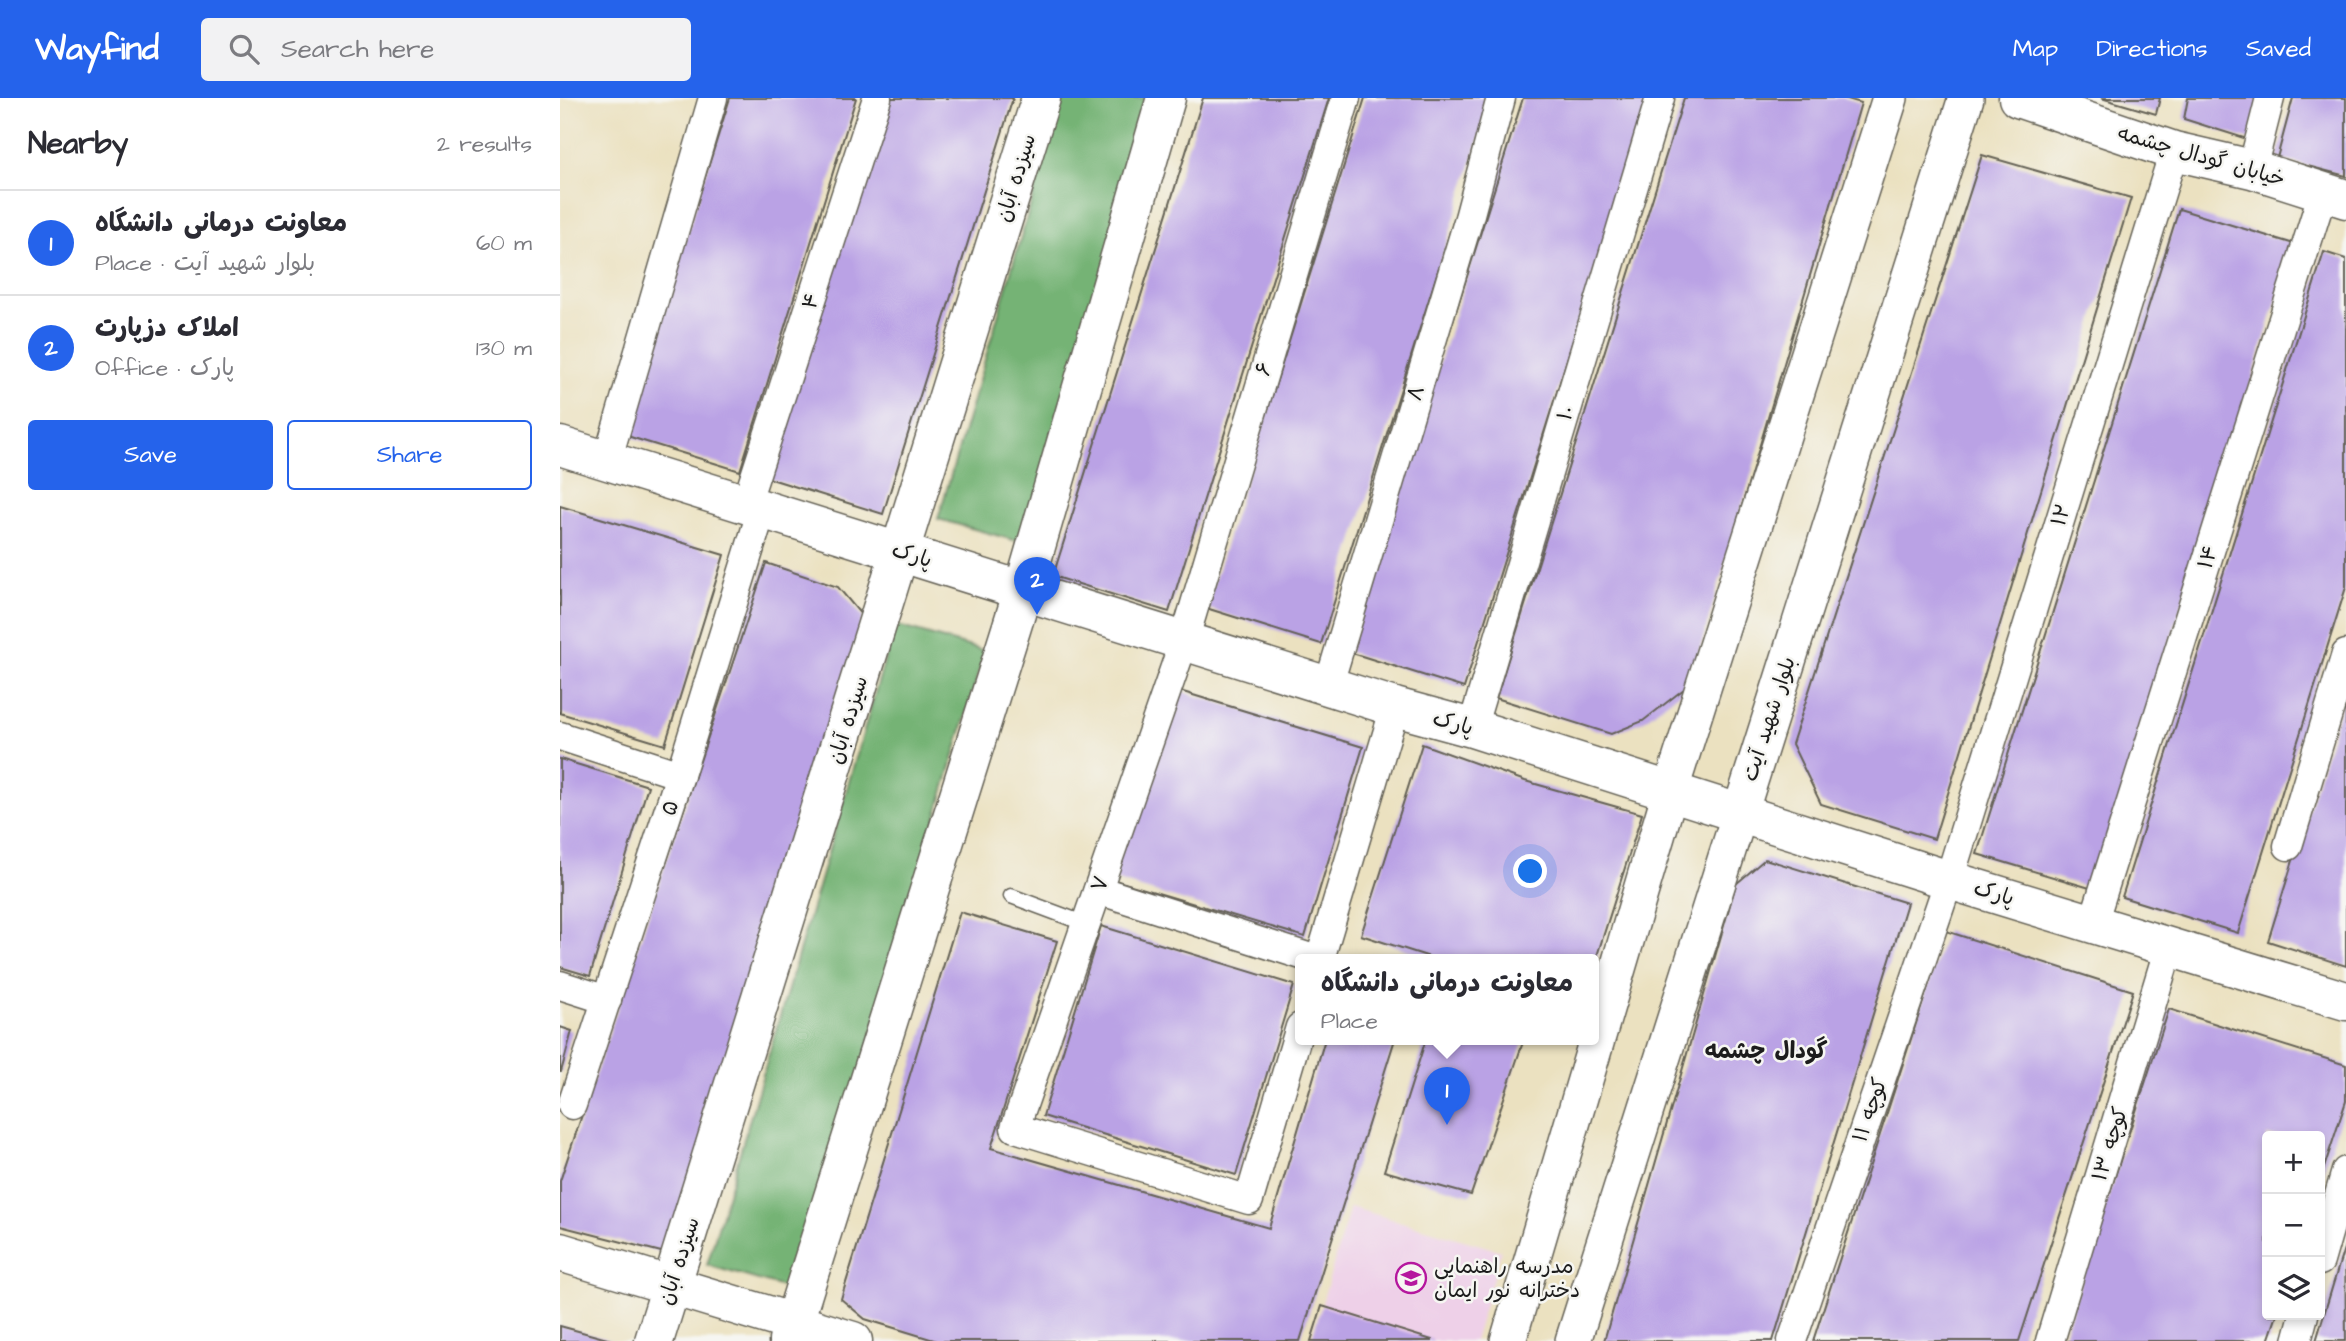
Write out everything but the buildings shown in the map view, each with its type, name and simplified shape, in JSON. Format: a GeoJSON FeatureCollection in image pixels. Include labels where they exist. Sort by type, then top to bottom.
{"type":"FeatureCollection","features":[{"type":"Feature","properties":{"kind":"main road","name":"سیزده آبان"},"geometry":{"type":"LineString","coordinates":[[654,1341],[1041,98]]}},
{"type":"Feature","properties":{"kind":"main road"},"geometry":{"type":"LineString","coordinates":[[791,1332],[1023,591],[1166,98]]}},
{"type":"Feature","properties":{"kind":"main road","name":"خیابان گودال چشمه"},"geometry":{"type":"LineString","coordinates":[[2018,98],[2174,151],[2252,169],[2335,195]]}},
{"type":"Feature","properties":{"kind":"main road","name":"پارک"},"geometry":{"type":"LineString","coordinates":[[560,446],[1328,687],[1472,728],[1949,880],[2346,1001]]}},
{"type":"Feature","properties":{"kind":"main road"},"geometry":{"type":"LineString","coordinates":[[560,1252],[671,1286],[791,1332],[853,1341]]}},
{"type":"Feature","properties":{"kind":"street"},"geometry":{"type":"LineString","coordinates":[[607,461],[713,98]]}},
{"type":"Feature","properties":{"kind":"street","name":"۴"},"geometry":{"type":"LineString","coordinates":[[754,506],[877,98]]}},
{"type":"Feature","properties":{"kind":"street","name":"۶"},"geometry":{"type":"LineString","coordinates":[[1184,641],[1346,98]]}},
{"type":"Feature","properties":{"kind":"street","name":"۸"},"geometry":{"type":"LineString","coordinates":[[1328,687],[1469,218],[1501,98]]}},
{"type":"Feature","properties":{"kind":"street","name":"۱۰"},"geometry":{"type":"LineString","coordinates":[[1472,728],[1660,98]]}},
{"type":"Feature","properties":{"kind":"street"},"geometry":{"type":"LineString","coordinates":[[1599,1033],[1670,792],[1891,98]]}},
{"type":"Feature","properties":{"kind":"street","name":"بلوار شهید آیت"},"geometry":{"type":"LineString","coordinates":[[1573,1341],[1966,98]]}},
{"type":"Feature","properties":{"kind":"street"},"geometry":{"type":"LineString","coordinates":[[2252,169],[2270,98]]}},
{"type":"Feature","properties":{"kind":"street","name":"۱۲"},"geometry":{"type":"LineString","coordinates":[[1949,880],[2174,151]]}},
{"type":"Feature","properties":{"kind":"street","name":"۱۴"},"geometry":{"type":"LineString","coordinates":[[2093,923],[2335,195]]}},
{"type":"Feature","properties":{"kind":"street","name":"۵"},"geometry":{"type":"LineString","coordinates":[[572,1105],[680,775],[754,506]]}},
{"type":"Feature","properties":{"kind":"street","name":"۷"},"geometry":{"type":"LineString","coordinates":[[1184,641],[1016,1128],[1249,1200],[1295,1044]]}},
{"type":"Feature","properties":{"kind":"street"},"geometry":{"type":"LineString","coordinates":[[2288,846],[2346,654]]}},
{"type":"Feature","properties":{"kind":"street"},"geometry":{"type":"LineString","coordinates":[[1321,954],[1395,707]]}},
{"type":"Feature","properties":{"kind":"street"},"geometry":{"type":"LineString","coordinates":[[560,736],[680,775]]}},
{"type":"Feature","properties":{"kind":"street","name":"کوچه ۱۱"},"geometry":{"type":"LineString","coordinates":[[1792,1341],[1949,880]]}},
{"type":"Feature","properties":{"kind":"street"},"geometry":{"type":"LineString","coordinates":[[1098,890],[1298,954]]}},
{"type":"Feature","properties":{"kind":"street","name":"کوچه ۱۳"},"geometry":{"type":"LineString","coordinates":[[2050,1341],[2169,947]]}},
{"type":"Feature","properties":{"kind":"street"},"geometry":{"type":"LineString","coordinates":[[560,985],[607,1000]]}},
{"type":"Feature","properties":{"kind":"street"},"geometry":{"type":"LineString","coordinates":[[1508,1341],[1595,1045]]}},
{"type":"Feature","properties":{"kind":"street"},"geometry":{"type":"LineString","coordinates":[[2321,1257],[2346,1171]]}},
{"type":"Feature","properties":{"kind":"street"},"geometry":{"type":"LineString","coordinates":[[2297,1341],[2303,1320]]}},
{"type":"Feature","properties":{"kind":"lane"},"geometry":{"type":"LineString","coordinates":[[1011,896],[1086,924]]}},
{"type":"Feature","properties":{"kind":"shaded area","name":"مدرسه راهنمایی دخترانه نور ایمان"},"geometry":{"type":"Polygon","coordinates":[[[1350,1207],[1501,1251],[1474,1341],[1311,1341],[1350,1207]]]}},
{"type":"Feature","properties":{"kind":"green space"},"geometry":{"type":"Polygon","coordinates":[[[1062,98],[1159,98],[1028,544],[938,519],[1062,98]]]}},
{"type":"Feature","properties":{"kind":"green space"},"geometry":{"type":"Polygon","coordinates":[[[895,625],[985,651],[796,1291],[707,1265],[895,625]]]}},
{"type":"Feature","properties":{"kind":"place","name":"املاک دزپارت"},"geometry":{"type":"Point","coordinates":[1037,615]}},
{"type":"Feature","properties":{"kind":"place","name":"معاونت درمانی دانشگاه"},"geometry":{"type":"Point","coordinates":[1447,1125]}},
{"type":"Feature","properties":{"kind":"place","name":"مدرسه راهنمایی دخترانه نور ایمان"},"geometry":{"type":"Point","coordinates":[1411,1278]}},
{"type":"Feature","properties":{"kind":"district","name":"گودال چشمه"},"geometry":{"type":"Point","coordinates":[1766,1051]}}]}
